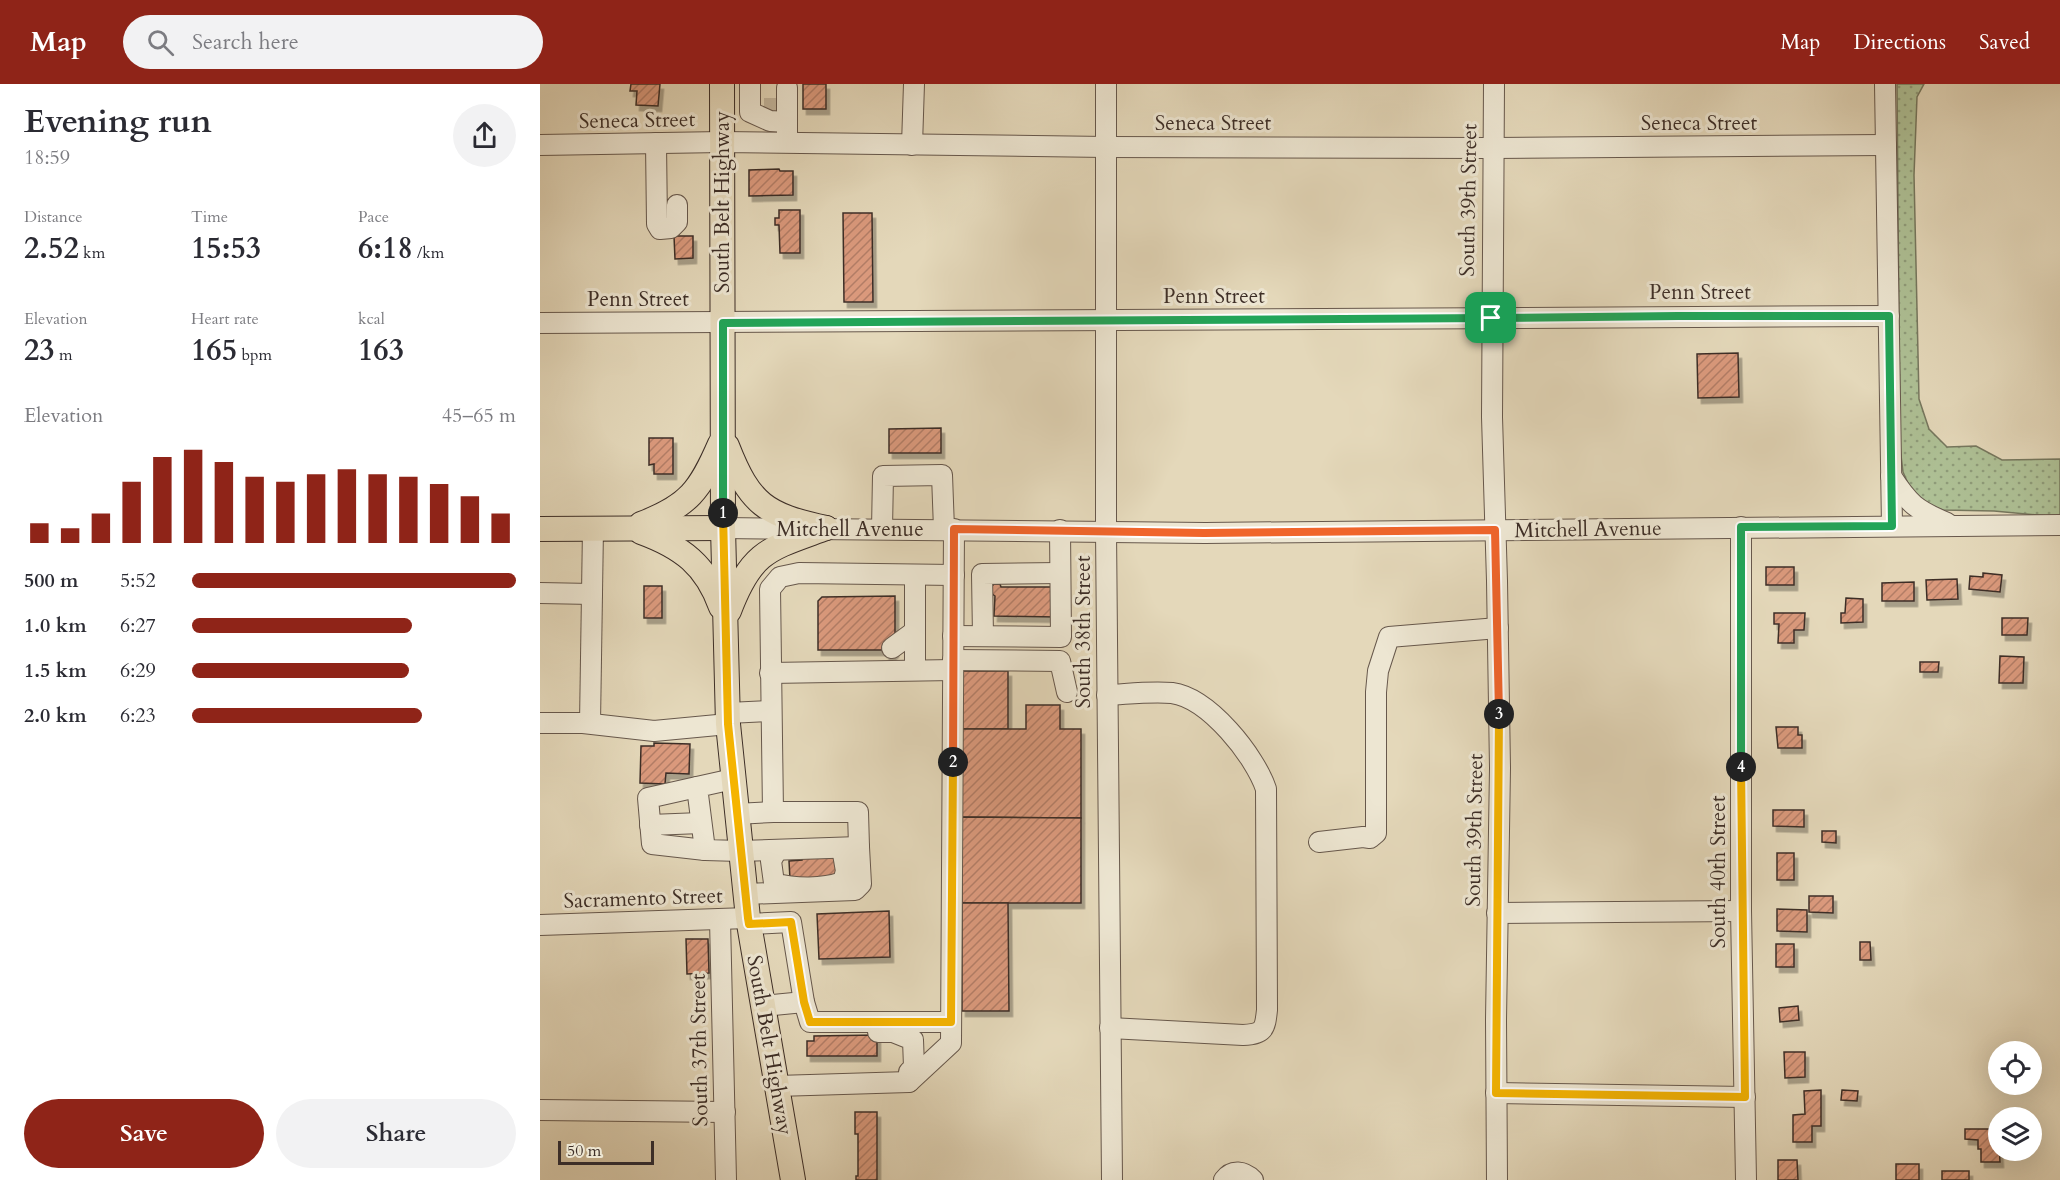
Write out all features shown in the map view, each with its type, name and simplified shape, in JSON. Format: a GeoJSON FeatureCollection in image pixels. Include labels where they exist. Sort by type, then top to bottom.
{"type":"FeatureCollection","features":[{"type":"Feature","properties":{"kind":"main road","name":"South Belt Highway"},"geometry":{"type":"LineString","coordinates":[[722,84],[723,528],[728,718],[748,921],[793,1180]]}},
{"type":"Feature","properties":{"kind":"main road"},"geometry":{"type":"LineString","coordinates":[[630,528],[672,511],[687,500],[699,487],[724,436]]}},
{"type":"Feature","properties":{"kind":"main road"},"geometry":{"type":"LineString","coordinates":[[724,436],[740,476],[762,505],[794,521],[826,528]]}},
{"type":"Feature","properties":{"kind":"main road"},"geometry":{"type":"LineString","coordinates":[[630,528],[683,552],[698,566],[710,582],[725,621]]}},
{"type":"Feature","properties":{"kind":"main road","name":"Mitchell Avenue"},"geometry":{"type":"LineString","coordinates":[[540,529],[723,528]]}},
{"type":"Feature","properties":{"kind":"main road"},"geometry":{"type":"LineString","coordinates":[[725,621],[744,574],[757,558],[777,546],[826,528]]}},
{"type":"Feature","properties":{"kind":"street"},"geometry":{"type":"LineString","coordinates":[[912,145],[914,84]]}},
{"type":"Feature","properties":{"kind":"street","name":"South 38th Street"},"geometry":{"type":"LineString","coordinates":[[1106,84],[1106,531],[1112,1180]]}},
{"type":"Feature","properties":{"kind":"street","name":"South 39th Street"},"geometry":{"type":"LineString","coordinates":[[1494,84],[1491,318],[1500,768],[1497,913],[1497,1180]]}},
{"type":"Feature","properties":{"kind":"street"},"geometry":{"type":"LineString","coordinates":[[1885,84],[1892,526]]}},
{"type":"Feature","properties":{"kind":"street"},"geometry":{"type":"LineString","coordinates":[[722,109],[769,102],[787,143]]}},
{"type":"Feature","properties":{"kind":"street","name":"Seneca Street"},"geometry":{"type":"LineString","coordinates":[[540,145],[722,142],[1106,147],[1493,148],[1886,145]]}},
{"type":"Feature","properties":{"kind":"street"},"geometry":{"type":"LineString","coordinates":[[653,143],[650,214],[660,229],[671,228],[677,222],[677,205]]}},
{"type":"Feature","properties":{"kind":"street","name":"Penn Street"},"geometry":{"type":"LineString","coordinates":[[540,323],[1889,316]]}},
{"type":"Feature","properties":{"kind":"street"},"geometry":{"type":"LineString","coordinates":[[777,1086],[909,1077],[951,1043],[954,576],[942,476],[883,476],[882,529]]}},
{"type":"Feature","properties":{"kind":"street"},"geometry":{"type":"LineString","coordinates":[[1891,476],[1903,496],[1913,506],[1952,526]]}},
{"type":"Feature","properties":{"kind":"street","name":"Mitchell Avenue"},"geometry":{"type":"LineString","coordinates":[[723,528],[1204,533],[2060,525]]}},
{"type":"Feature","properties":{"kind":"street","name":"South 40th Street"},"geometry":{"type":"LineString","coordinates":[[1741,527],[1741,911],[1746,1180]]}},
{"type":"Feature","properties":{"kind":"street"},"geometry":{"type":"LineString","coordinates":[[590,723],[593,528]]}},
{"type":"Feature","properties":{"kind":"street"},"geometry":{"type":"LineString","coordinates":[[953,636],[1060,637],[1060,530]]}},
{"type":"Feature","properties":{"kind":"street"},"geometry":{"type":"LineString","coordinates":[[773,812],[770,589],[780,577],[799,573],[954,576]]}},
{"type":"Feature","properties":{"kind":"street"},"geometry":{"type":"LineString","coordinates":[[983,636],[982,574],[1060,573]]}},
{"type":"Feature","properties":{"kind":"street"},"geometry":{"type":"LineString","coordinates":[[915,575],[915,670]]}},
{"type":"Feature","properties":{"kind":"street"},"geometry":{"type":"LineString","coordinates":[[540,593],[592,594]]}},
{"type":"Feature","properties":{"kind":"street"},"geometry":{"type":"LineString","coordinates":[[1319,842],[1370,838],[1376,833],[1376,692],[1378,671],[1389,637],[1498,628]]}},
{"type":"Feature","properties":{"kind":"street"},"geometry":{"type":"LineString","coordinates":[[863,671],[915,631]]}},
{"type":"Feature","properties":{"kind":"street"},"geometry":{"type":"LineString","coordinates":[[770,673],[915,670],[953,665],[1059,662],[1067,692]]}},
{"type":"Feature","properties":{"kind":"street"},"geometry":{"type":"LineString","coordinates":[[1107,695],[1174,693],[1200,705],[1227,727],[1261,774],[1266,789],[1267,1010],[1266,1023],[1262,1032],[1256,1035],[1244,1035],[1110,1028]]}},
{"type":"Feature","properties":{"kind":"street"},"geometry":{"type":"LineString","coordinates":[[540,723],[590,723],[654,731],[771,711]]}},
{"type":"Feature","properties":{"kind":"street"},"geometry":{"type":"LineString","coordinates":[[733,779],[648,798],[652,844],[740,851],[850,848]]}},
{"type":"Feature","properties":{"kind":"street"},"geometry":{"type":"LineString","coordinates":[[697,787],[705,850]]}},
{"type":"Feature","properties":{"kind":"street"},"geometry":{"type":"LineString","coordinates":[[736,814],[858,812],[843,882],[831,886],[786,886],[774,883],[771,861],[777,850]]}},
{"type":"Feature","properties":{"kind":"street"},"geometry":{"type":"LineString","coordinates":[[650,825],[701,823]]}},
{"type":"Feature","properties":{"kind":"street"},"geometry":{"type":"LineString","coordinates":[[745,894],[855,890],[861,884],[850,848]]}},
{"type":"Feature","properties":{"kind":"street"},"geometry":{"type":"LineString","coordinates":[[1497,913],[1741,911]]}},
{"type":"Feature","properties":{"kind":"street","name":"Sacramento Street"},"geometry":{"type":"LineString","coordinates":[[540,925],[720,920],[791,922],[804,1002]]}},
{"type":"Feature","properties":{"kind":"street","name":"South 37th Street"},"geometry":{"type":"LineString","coordinates":[[720,920],[726,1180]]}},
{"type":"Feature","properties":{"kind":"street"},"geometry":{"type":"LineString","coordinates":[[763,1006],[804,1002],[810,1022],[951,1022]]}},
{"type":"Feature","properties":{"kind":"street"},"geometry":{"type":"LineString","coordinates":[[823,1022],[835,1033],[893,1032],[913,1040],[914,1067],[909,1077]]}},
{"type":"Feature","properties":{"kind":"street"},"geometry":{"type":"LineString","coordinates":[[1496,1093],[1745,1097]]}},
{"type":"Feature","properties":{"kind":"street"},"geometry":{"type":"LineString","coordinates":[[540,1110],[725,1112]]}},
{"type":"Feature","properties":{"kind":"street"},"geometry":{"type":"LineString","coordinates":[[1224,1180],[1226,1176],[1235,1172],[1244,1173],[1253,1180]]}},
{"type":"Feature","properties":{"kind":"green space"},"geometry":{"type":"Polygon","coordinates":[[[1897,84],[1924,84],[1917,97],[1914,175],[1919,399],[1929,429],[1947,447],[1976,446],[2002,460],[2060,459],[2060,517],[1994,511],[1943,510],[1923,503],[1910,488],[1903,472],[1900,447],[1897,84]]]}},
{"type":"Feature","properties":{"kind":"building"},"geometry":{"type":"Polygon","coordinates":[[[631,84],[660,84],[658,106],[636,105],[637,91],[630,91],[631,84]]]}},
{"type":"Feature","properties":{"kind":"building"},"geometry":{"type":"Polygon","coordinates":[[[803,84],[826,84],[826,109],[803,109],[803,84]]]}},
{"type":"Feature","properties":{"kind":"building"},"geometry":{"type":"Polygon","coordinates":[[[779,169],[780,171],[793,171],[793,195],[749,196],[749,170],[779,169]]]}},
{"type":"Feature","properties":{"kind":"building"},"geometry":{"type":"Polygon","coordinates":[[[779,210],[800,210],[800,253],[780,253],[779,225],[775,225],[775,218],[779,218],[779,210]]]}},
{"type":"Feature","properties":{"kind":"building"},"geometry":{"type":"Polygon","coordinates":[[[843,213],[872,213],[873,302],[844,302],[843,213]]]}},
{"type":"Feature","properties":{"kind":"building"},"geometry":{"type":"Polygon","coordinates":[[[674,236],[693,236],[693,258],[675,259],[674,236]]]}},
{"type":"Feature","properties":{"kind":"building"},"geometry":{"type":"Polygon","coordinates":[[[1738,353],[1739,397],[1698,398],[1697,354],[1738,353]]]}},
{"type":"Feature","properties":{"kind":"building"},"geometry":{"type":"Polygon","coordinates":[[[941,428],[941,453],[889,453],[889,429],[941,428]]]}},
{"type":"Feature","properties":{"kind":"building"},"geometry":{"type":"Polygon","coordinates":[[[649,438],[673,438],[673,474],[654,474],[654,464],[649,465],[649,438]]]}},
{"type":"Feature","properties":{"kind":"building"},"geometry":{"type":"Polygon","coordinates":[[[1766,567],[1794,567],[1794,585],[1766,585],[1766,567]]]}},
{"type":"Feature","properties":{"kind":"building"},"geometry":{"type":"Polygon","coordinates":[[[1983,573],[2002,575],[2000,592],[1969,589],[1970,576],[1983,577],[1983,573]]]}},
{"type":"Feature","properties":{"kind":"building"},"geometry":{"type":"Polygon","coordinates":[[[1957,579],[1958,599],[1927,600],[1926,580],[1957,579]]]}},
{"type":"Feature","properties":{"kind":"building"},"geometry":{"type":"Polygon","coordinates":[[[1914,582],[1914,601],[1882,601],[1882,583],[1914,582]]]}},
{"type":"Feature","properties":{"kind":"building"},"geometry":{"type":"Polygon","coordinates":[[[994,584],[1000,584],[1001,587],[1057,587],[1057,617],[994,616],[995,596],[991,593],[991,587],[994,584]]]}},
{"type":"Feature","properties":{"kind":"building"},"geometry":{"type":"Polygon","coordinates":[[[644,586],[662,586],[662,618],[644,618],[644,586]]]}},
{"type":"Feature","properties":{"kind":"building"},"geometry":{"type":"Polygon","coordinates":[[[895,596],[895,652],[889,657],[882,650],[818,650],[818,601],[822,597],[895,596]]]}},
{"type":"Feature","properties":{"kind":"building"},"geometry":{"type":"Polygon","coordinates":[[[1846,598],[1863,599],[1863,622],[1841,623],[1841,613],[1845,613],[1846,598]]]}},
{"type":"Feature","properties":{"kind":"building"},"geometry":{"type":"Polygon","coordinates":[[[1774,613],[1805,613],[1804,630],[1794,630],[1794,643],[1778,643],[1779,624],[1774,624],[1774,613]]]}},
{"type":"Feature","properties":{"kind":"building"},"geometry":{"type":"Polygon","coordinates":[[[2002,618],[2028,618],[2027,635],[2002,635],[2002,618]]]}},
{"type":"Feature","properties":{"kind":"building"},"geometry":{"type":"Polygon","coordinates":[[[2000,656],[2024,657],[2023,683],[1999,683],[2000,656]]]}},
{"type":"Feature","properties":{"kind":"building"},"geometry":{"type":"Polygon","coordinates":[[[1920,662],[1939,662],[1938,672],[1920,672],[1920,662]]]}},
{"type":"Feature","properties":{"kind":"building"},"geometry":{"type":"Polygon","coordinates":[[[962,671],[1008,671],[1008,729],[962,729],[962,671]]]}},
{"type":"Feature","properties":{"kind":"building"},"geometry":{"type":"Polygon","coordinates":[[[1026,705],[1060,705],[1060,729],[1081,729],[1081,818],[962,817],[962,729],[1026,729],[1026,705]]]}},
{"type":"Feature","properties":{"kind":"building"},"geometry":{"type":"Polygon","coordinates":[[[1776,727],[1798,727],[1798,735],[1802,735],[1802,748],[1778,748],[1776,727]]]}},
{"type":"Feature","properties":{"kind":"building"},"geometry":{"type":"Polygon","coordinates":[[[654,743],[690,744],[689,774],[666,773],[665,784],[640,783],[641,746],[654,746],[654,743]]]}},
{"type":"Feature","properties":{"kind":"building"},"geometry":{"type":"Polygon","coordinates":[[[1773,810],[1804,810],[1804,827],[1773,826],[1773,810]]]}},
{"type":"Feature","properties":{"kind":"building"},"geometry":{"type":"Polygon","coordinates":[[[962,817],[1081,818],[1081,903],[962,903],[962,817]]]}},
{"type":"Feature","properties":{"kind":"building"},"geometry":{"type":"Polygon","coordinates":[[[1822,831],[1836,831],[1836,843],[1822,842],[1822,831]]]}},
{"type":"Feature","properties":{"kind":"building"},"geometry":{"type":"Polygon","coordinates":[[[1777,853],[1794,853],[1794,880],[1777,880],[1777,853]]]}},
{"type":"Feature","properties":{"kind":"building"},"geometry":{"type":"Polygon","coordinates":[[[802,856],[840,856],[840,878],[790,879],[789,861],[802,860],[802,856]]]}},
{"type":"Feature","properties":{"kind":"building"},"geometry":{"type":"Polygon","coordinates":[[[1809,896],[1833,896],[1833,913],[1809,912],[1809,896]]]}},
{"type":"Feature","properties":{"kind":"building"},"geometry":{"type":"Polygon","coordinates":[[[962,903],[1008,903],[1009,1011],[962,1011],[962,903]]]}},
{"type":"Feature","properties":{"kind":"building"},"geometry":{"type":"Polygon","coordinates":[[[1777,909],[1807,910],[1807,932],[1777,931],[1777,909]]]}},
{"type":"Feature","properties":{"kind":"building"},"geometry":{"type":"Polygon","coordinates":[[[889,911],[890,957],[819,959],[817,914],[889,911]]]}},
{"type":"Feature","properties":{"kind":"building"},"geometry":{"type":"Polygon","coordinates":[[[686,939],[708,939],[709,973],[687,974],[686,939]]]}},
{"type":"Feature","properties":{"kind":"building"},"geometry":{"type":"Polygon","coordinates":[[[1860,942],[1870,942],[1871,960],[1860,960],[1860,942]]]}},
{"type":"Feature","properties":{"kind":"building"},"geometry":{"type":"Polygon","coordinates":[[[1776,944],[1794,944],[1794,967],[1776,967],[1776,944]]]}},
{"type":"Feature","properties":{"kind":"building"},"geometry":{"type":"Polygon","coordinates":[[[1798,1006],[1799,1020],[1780,1022],[1779,1008],[1798,1006]]]}},
{"type":"Feature","properties":{"kind":"building"},"geometry":{"type":"Polygon","coordinates":[[[877,1035],[877,1056],[807,1056],[807,1041],[814,1041],[814,1036],[877,1035]]]}},
{"type":"Feature","properties":{"kind":"building"},"geometry":{"type":"Polygon","coordinates":[[[1784,1052],[1805,1052],[1805,1077],[1785,1078],[1784,1052]]]}},
{"type":"Feature","properties":{"kind":"building"},"geometry":{"type":"Polygon","coordinates":[[[1821,1090],[1821,1126],[1812,1126],[1812,1142],[1793,1142],[1793,1115],[1805,1114],[1804,1091],[1821,1090]]]}},
{"type":"Feature","properties":{"kind":"building"},"geometry":{"type":"Polygon","coordinates":[[[1842,1090],[1858,1091],[1857,1101],[1841,1100],[1842,1090]]]}},
{"type":"Feature","properties":{"kind":"building"},"geometry":{"type":"Polygon","coordinates":[[[855,1112],[877,1112],[877,1180],[856,1180],[858,1176],[858,1134],[855,1134],[855,1112]]]}},
{"type":"Feature","properties":{"kind":"building"},"geometry":{"type":"Polygon","coordinates":[[[1965,1129],[1988,1129],[1988,1161],[2000,1162],[1981,1162],[1978,1140],[1965,1139],[1965,1129]]]}},
{"type":"Feature","properties":{"kind":"building"},"geometry":{"type":"Polygon","coordinates":[[[1778,1160],[1797,1160],[1798,1180],[1778,1180],[1778,1160]]]}},
{"type":"Feature","properties":{"kind":"building"},"geometry":{"type":"Polygon","coordinates":[[[1896,1164],[1919,1164],[1919,1180],[1896,1180],[1896,1164]]]}},
{"type":"Feature","properties":{"kind":"building"},"geometry":{"type":"Polygon","coordinates":[[[1942,1171],[1969,1171],[1969,1180],[1942,1180],[1942,1171]]]}},
{"type":"Feature","properties":{"kind":"tunnel"},"geometry":{"type":"LineString","coordinates":[[764,108],[778,108]]}},
{"type":"Feature","properties":{"kind":"route"},"geometry":{"type":"LineString","coordinates":[[1889,316],[1892,526],[1741,527],[1741,911],[1745,1097],[1496,1093],[1500,768],[1495,530],[1204,533],[954,529],[951,1022],[810,1022],[804,1002],[791,922],[749,924],[748,918],[728,724],[723,528],[723,323],[1491,318],[1889,316]]}}]}
